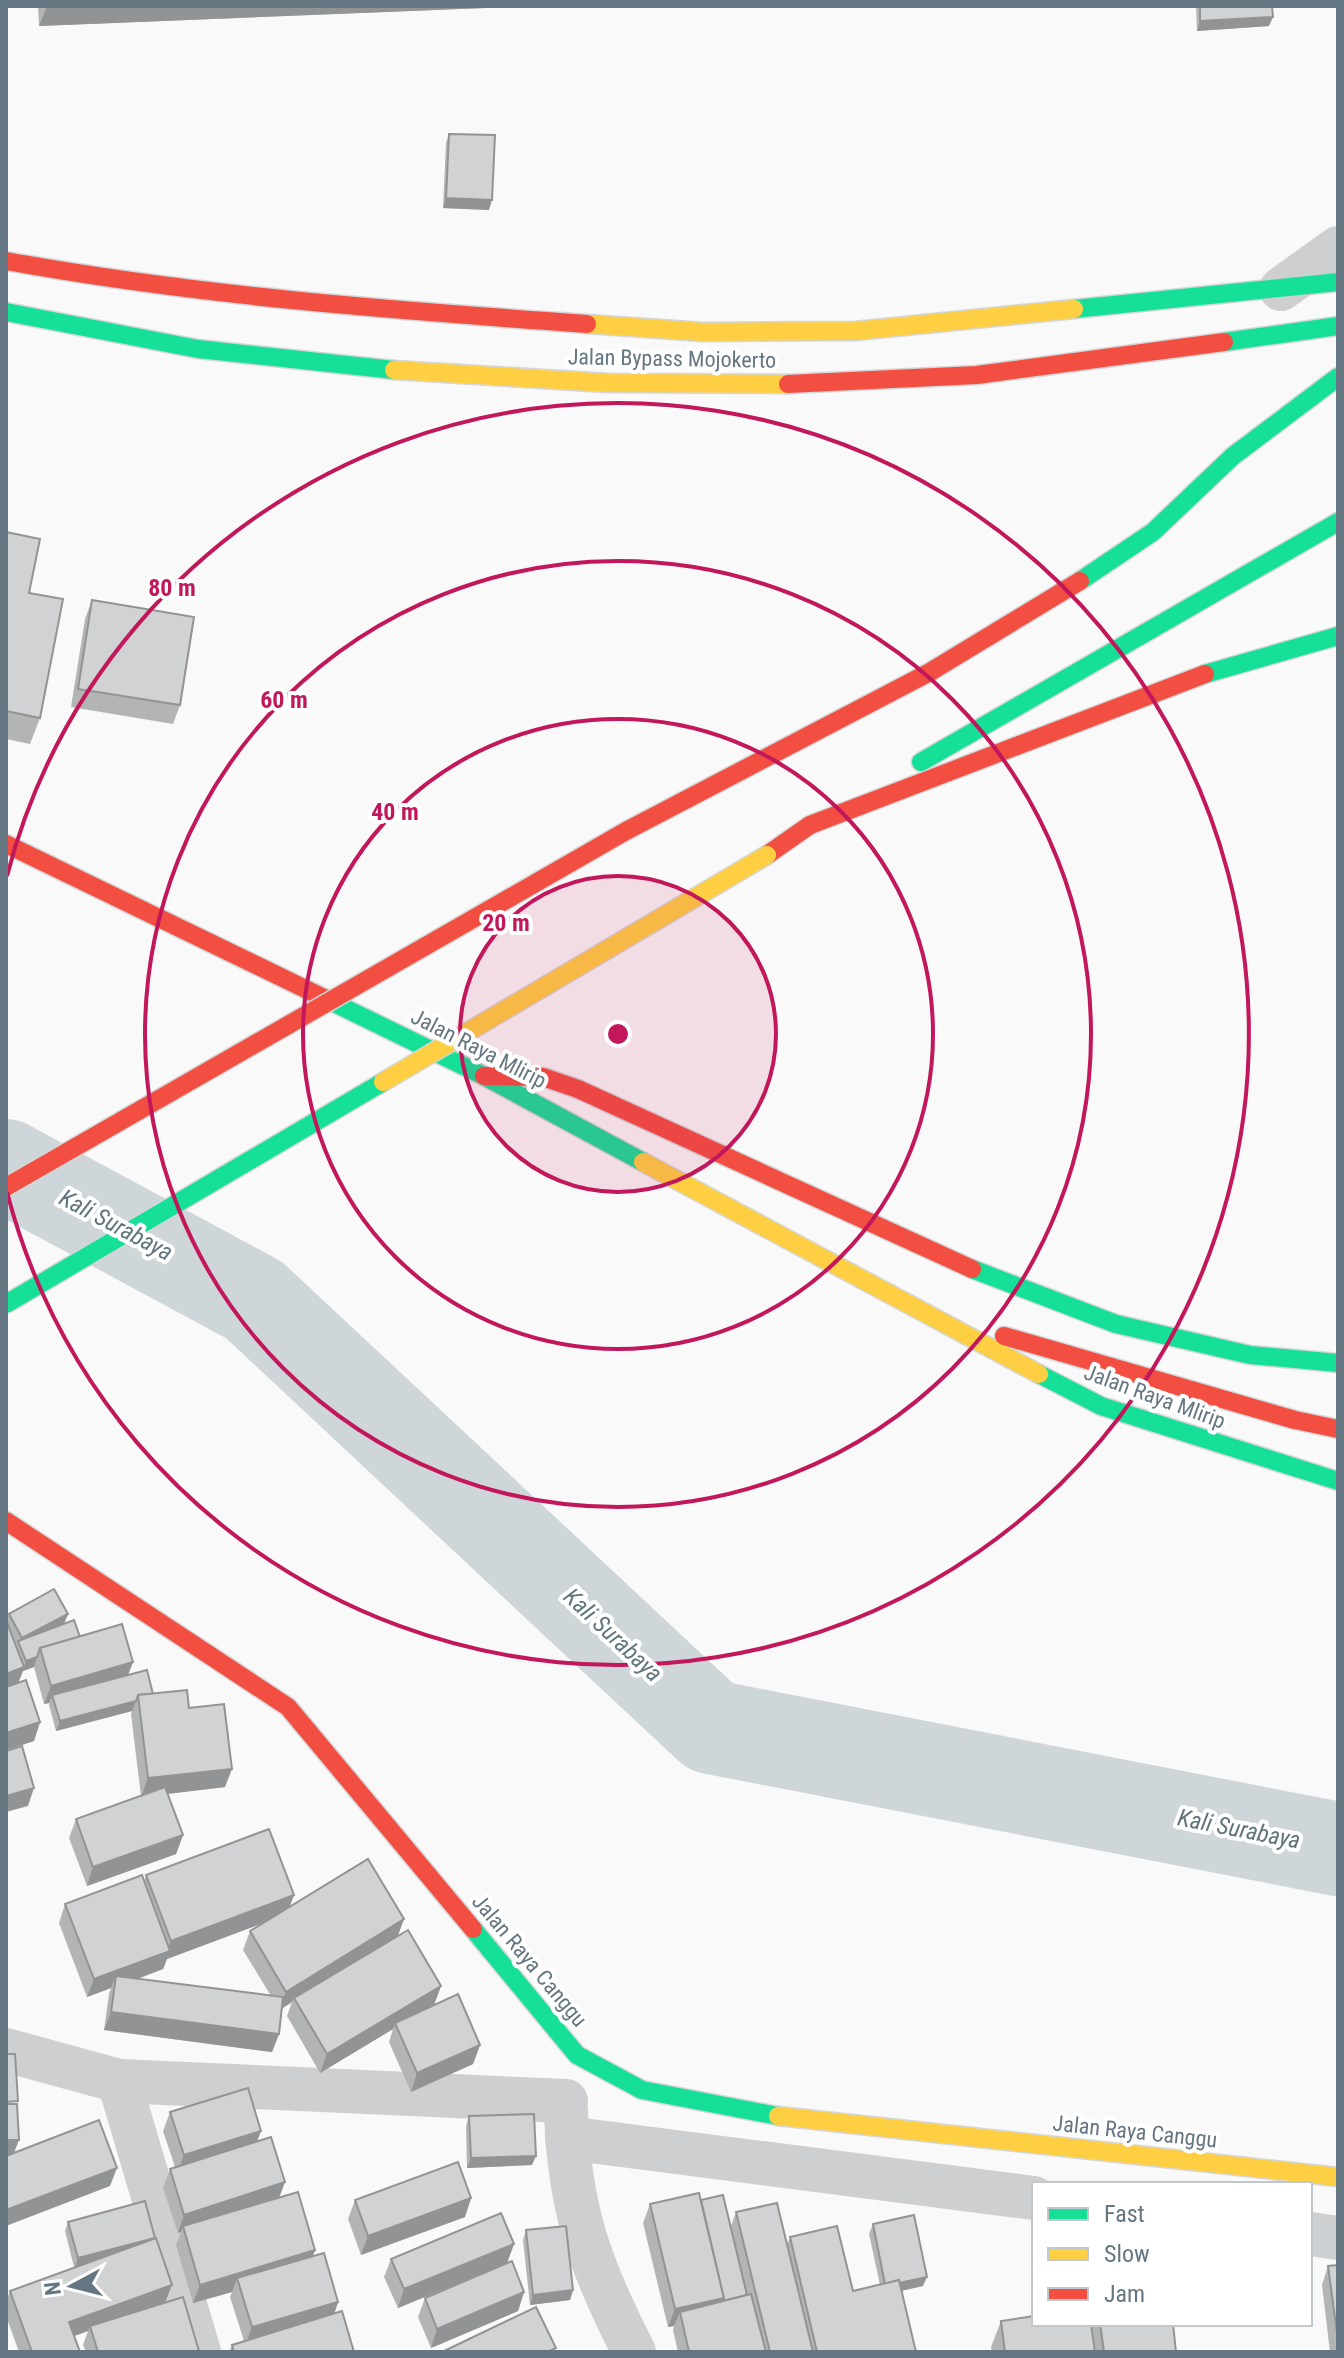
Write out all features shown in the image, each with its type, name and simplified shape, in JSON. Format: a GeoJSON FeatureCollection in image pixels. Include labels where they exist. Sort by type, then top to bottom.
{"type":"FeatureCollection","features":[{"type":"Feature","properties":{"kind":"main road","name":"Jalan Bypass Mojokerto"},"geometry":{"type":"LineString","coordinates":[[6,261],[94,277],[301,303],[703,332],[855,331],[1338,282]]}},
{"type":"Feature","properties":{"kind":"main road","name":"Jalan Bypass Mojokerto"},"geometry":{"type":"LineString","coordinates":[[6,312],[211,350],[488,378],[714,385],[859,383],[972,374],[1338,326]]}},
{"type":"Feature","properties":{"kind":"main road"},"geometry":{"type":"LineString","coordinates":[[6,1187],[626,831],[930,672],[1065,591],[1153,532],[1233,456],[1338,377]]}},
{"type":"Feature","properties":{"kind":"main road"},"geometry":{"type":"LineString","coordinates":[[6,1304],[767,855],[810,825],[1338,522]]}},
{"type":"Feature","properties":{"kind":"main road"},"geometry":{"type":"LineString","coordinates":[[810,825],[1224,667],[1338,636]]}},
{"type":"Feature","properties":{"kind":"main road","name":"Jalan Raya Mlirip"},"geometry":{"type":"LineString","coordinates":[[6,844],[484,1076],[921,1314],[1101,1406],[1338,1481]]}},
{"type":"Feature","properties":{"kind":"main road"},"geometry":{"type":"LineString","coordinates":[[484,1076],[543,1077],[578,1089],[976,1271],[1116,1324],[1250,1355],[1338,1363]]}},
{"type":"Feature","properties":{"kind":"main road","name":"Jalan Raya Mlirip"},"geometry":{"type":"LineString","coordinates":[[921,1314],[1108,1363],[1295,1420],[1338,1429]]}},
{"type":"Feature","properties":{"kind":"main road","name":"Jalan Raya Canggu"},"geometry":{"type":"LineString","coordinates":[[6,1521],[288,1707],[577,2055],[642,2090],[793,2119],[1338,2177]]}},
{"type":"Feature","properties":{"kind":"street"},"geometry":{"type":"LineString","coordinates":[[1281,289],[1338,248]]}},
{"type":"Feature","properties":{"kind":"street"},"geometry":{"type":"LineString","coordinates":[[6,2050],[119,2081],[566,2119],[1032,2198]]}},
{"type":"Feature","properties":{"kind":"street"},"geometry":{"type":"LineString","coordinates":[[577,2055],[566,2119],[575,2209],[596,2277],[634,2352]]}},
{"type":"Feature","properties":{"kind":"street"},"geometry":{"type":"LineString","coordinates":[[119,2081],[199,2352]]}},
{"type":"Feature","properties":{"kind":"street"},"geometry":{"type":"LineString","coordinates":[[1312,2234],[1338,2238]]}},
{"type":"Feature","properties":{"kind":"building"},"geometry":{"type":"Polygon","coordinates":[[[1200,6],[1272,6],[1273,17],[1200,21],[1200,6]]]}},
{"type":"Feature","properties":{"kind":"building"},"geometry":{"type":"Polygon","coordinates":[[[449,134],[495,135],[492,200],[446,198],[449,134]]]}},
{"type":"Feature","properties":{"kind":"building"},"geometry":{"type":"Polygon","coordinates":[[[6,532],[40,539],[29,593],[63,599],[40,718],[6,711],[6,532]]]}},
{"type":"Feature","properties":{"kind":"building"},"geometry":{"type":"Polygon","coordinates":[[[92,600],[194,617],[180,705],[78,689],[92,600]]]}},
{"type":"Feature","properties":{"kind":"building"},"geometry":{"type":"Polygon","coordinates":[[[54,1589],[68,1614],[22,1638],[9,1614],[54,1589]]]}},
{"type":"Feature","properties":{"kind":"building"},"geometry":{"type":"Polygon","coordinates":[[[6,1620],[24,1667],[6,1674],[6,1620]]]}},
{"type":"Feature","properties":{"kind":"building"},"geometry":{"type":"Polygon","coordinates":[[[74,1620],[80,1637],[40,1648],[37,1657],[26,1661],[18,1641],[74,1620]]]}},
{"type":"Feature","properties":{"kind":"building"},"geometry":{"type":"Polygon","coordinates":[[[122,1624],[133,1662],[51,1686],[40,1648],[122,1624]]]}},
{"type":"Feature","properties":{"kind":"building"},"geometry":{"type":"Polygon","coordinates":[[[147,1670],[153,1694],[138,1695],[136,1701],[60,1721],[52,1695],[147,1670]]]}},
{"type":"Feature","properties":{"kind":"building"},"geometry":{"type":"Polygon","coordinates":[[[26,1680],[40,1722],[6,1733],[6,1687],[26,1680]]]}},
{"type":"Feature","properties":{"kind":"building"},"geometry":{"type":"Polygon","coordinates":[[[187,1690],[189,1708],[224,1704],[232,1769],[148,1778],[138,1695],[187,1690]]]}},
{"type":"Feature","properties":{"kind":"building"},"geometry":{"type":"Polygon","coordinates":[[[22,1746],[34,1788],[6,1796],[6,1751],[22,1746]]]}},
{"type":"Feature","properties":{"kind":"building"},"geometry":{"type":"Polygon","coordinates":[[[165,1787],[183,1835],[93,1867],[76,1819],[165,1787]]]}},
{"type":"Feature","properties":{"kind":"building"},"geometry":{"type":"Polygon","coordinates":[[[269,1829],[294,1895],[171,1941],[146,1875],[269,1829]]]}},
{"type":"Feature","properties":{"kind":"building"},"geometry":{"type":"Polygon","coordinates":[[[368,1859],[404,1919],[286,1992],[250,1931],[368,1859]]]}},
{"type":"Feature","properties":{"kind":"building"},"geometry":{"type":"Polygon","coordinates":[[[142,1875],[170,1951],[94,1979],[65,1904],[142,1875]]]}},
{"type":"Feature","properties":{"kind":"building"},"geometry":{"type":"Polygon","coordinates":[[[408,1930],[441,1986],[327,2054],[294,1998],[408,1930]]]}},
{"type":"Feature","properties":{"kind":"building"},"geometry":{"type":"Polygon","coordinates":[[[116,1976],[283,1997],[279,2034],[111,2012],[116,1976]]]}},
{"type":"Feature","properties":{"kind":"building"},"geometry":{"type":"Polygon","coordinates":[[[458,1994],[480,2045],[417,2073],[395,2023],[458,1994]]]}},
{"type":"Feature","properties":{"kind":"building"},"geometry":{"type":"Polygon","coordinates":[[[6,2054],[15,2054],[18,2101],[6,2102],[6,2054]]]}},
{"type":"Feature","properties":{"kind":"building"},"geometry":{"type":"Polygon","coordinates":[[[248,2088],[261,2131],[184,2155],[170,2112],[248,2088]]]}},
{"type":"Feature","properties":{"kind":"building"},"geometry":{"type":"Polygon","coordinates":[[[6,2104],[17,2104],[19,2140],[6,2140],[6,2104]]]}},
{"type":"Feature","properties":{"kind":"building"},"geometry":{"type":"Polygon","coordinates":[[[534,2114],[536,2156],[471,2158],[469,2116],[534,2114]]]}},
{"type":"Feature","properties":{"kind":"building"},"geometry":{"type":"Polygon","coordinates":[[[99,2120],[117,2168],[6,2210],[6,2156],[99,2120]]]}},
{"type":"Feature","properties":{"kind":"building"},"geometry":{"type":"Polygon","coordinates":[[[271,2137],[285,2182],[184,2215],[170,2169],[271,2137]]]}},
{"type":"Feature","properties":{"kind":"building"},"geometry":{"type":"Polygon","coordinates":[[[458,2162],[471,2198],[368,2236],[355,2200],[458,2162]]]}},
{"type":"Feature","properties":{"kind":"building"},"geometry":{"type":"Polygon","coordinates":[[[298,2192],[315,2250],[200,2285],[183,2226],[298,2192]]]}},
{"type":"Feature","properties":{"kind":"building"},"geometry":{"type":"Polygon","coordinates":[[[699,2193],[724,2298],[675,2309],[650,2204],[699,2193]]]}},
{"type":"Feature","properties":{"kind":"building"},"geometry":{"type":"Polygon","coordinates":[[[723,2195],[747,2295],[723,2301],[701,2200],[723,2195]]]}},
{"type":"Feature","properties":{"kind":"building"},"geometry":{"type":"Polygon","coordinates":[[[145,2201],[155,2238],[78,2258],[68,2222],[145,2201]]]}},
{"type":"Feature","properties":{"kind":"building"},"geometry":{"type":"Polygon","coordinates":[[[777,2203],[813,2352],[770,2352],[736,2212],[777,2203]]]}},
{"type":"Feature","properties":{"kind":"building"},"geometry":{"type":"Polygon","coordinates":[[[501,2213],[514,2244],[404,2289],[391,2259],[501,2213]]]}},
{"type":"Feature","properties":{"kind":"building"},"geometry":{"type":"Polygon","coordinates":[[[914,2215],[927,2277],[885,2284],[873,2224],[914,2215]]]}},
{"type":"Feature","properties":{"kind":"building"},"geometry":{"type":"Polygon","coordinates":[[[566,2226],[573,2290],[533,2295],[526,2230],[566,2226]]]}},
{"type":"Feature","properties":{"kind":"building"},"geometry":{"type":"Polygon","coordinates":[[[837,2226],[853,2291],[899,2280],[916,2352],[817,2352],[790,2237],[837,2226]]]}},
{"type":"Feature","properties":{"kind":"building"},"geometry":{"type":"Polygon","coordinates":[[[156,2238],[172,2285],[69,2322],[80,2352],[32,2352],[10,2291],[156,2238]]]}},
{"type":"Feature","properties":{"kind":"building"},"geometry":{"type":"Polygon","coordinates":[[[324,2253],[338,2302],[252,2327],[237,2278],[324,2253]]]}},
{"type":"Feature","properties":{"kind":"building"},"geometry":{"type":"Polygon","coordinates":[[[512,2261],[524,2292],[437,2329],[425,2298],[512,2261]]]}},
{"type":"Feature","properties":{"kind":"building"},"geometry":{"type":"Polygon","coordinates":[[[1338,2265],[1338,2329],[1337,2333],[1328,2266],[1338,2265]]]}},
{"type":"Feature","properties":{"kind":"building"},"geometry":{"type":"Polygon","coordinates":[[[751,2294],[766,2352],[689,2352],[680,2312],[751,2294]]]}},
{"type":"Feature","properties":{"kind":"building"},"geometry":{"type":"Polygon","coordinates":[[[183,2297],[199,2351],[98,2352],[90,2326],[183,2297]]]}},
{"type":"Feature","properties":{"kind":"building"},"geometry":{"type":"Polygon","coordinates":[[[536,2307],[556,2348],[548,2352],[442,2352],[536,2307]]]}},
{"type":"Feature","properties":{"kind":"building"},"geometry":{"type":"Polygon","coordinates":[[[342,2311],[354,2352],[234,2352],[232,2345],[342,2311]]]}},
{"type":"Feature","properties":{"kind":"building"},"geometry":{"type":"Polygon","coordinates":[[[1032,2316],[1032,2326],[1091,2326],[1095,2352],[1005,2352],[1001,2321],[1032,2316]]]}},
{"type":"Feature","properties":{"kind":"building"},"geometry":{"type":"Polygon","coordinates":[[[1100,2326],[1173,2326],[1176,2352],[1104,2352],[1100,2326]]]}},
{"type":"Feature","properties":{"kind":"waterway","name":"Kali Surabaya"},"geometry":{"type":"LineString","coordinates":[[6,1166],[254,1300],[711,1727],[1338,1849]]}},
{"type":"Feature","properties":{"kind":"traffic: fast"},"geometry":{"type":"LineString","coordinates":[[1074,309],[1338,282]]}},
{"type":"Feature","properties":{"kind":"traffic: fast"},"geometry":{"type":"LineString","coordinates":[[6,312],[198,349],[394,370]]}},
{"type":"Feature","properties":{"kind":"traffic: fast"},"geometry":{"type":"LineString","coordinates":[[1224,342],[1338,326]]}},
{"type":"Feature","properties":{"kind":"traffic: fast"},"geometry":{"type":"LineString","coordinates":[[1080,581],[1153,532],[1233,456],[1338,377]]}},
{"type":"Feature","properties":{"kind":"traffic: fast"},"geometry":{"type":"LineString","coordinates":[[921,762],[1338,522]]}},
{"type":"Feature","properties":{"kind":"traffic: fast"},"geometry":{"type":"LineString","coordinates":[[1205,674],[1338,636]]}},
{"type":"Feature","properties":{"kind":"traffic: fast"},"geometry":{"type":"LineString","coordinates":[[324,998],[484,1076],[643,1162]]}},
{"type":"Feature","properties":{"kind":"traffic: fast"},"geometry":{"type":"LineString","coordinates":[[6,1304],[383,1082]]}},
{"type":"Feature","properties":{"kind":"traffic: fast"},"geometry":{"type":"LineString","coordinates":[[972,1269],[1116,1324],[1250,1355],[1338,1363]]}},
{"type":"Feature","properties":{"kind":"traffic: fast"},"geometry":{"type":"LineString","coordinates":[[1039,1374],[1101,1406],[1338,1481]]}},
{"type":"Feature","properties":{"kind":"traffic: fast"},"geometry":{"type":"LineString","coordinates":[[473,1929],[577,2055],[642,2090],[778,2116]]}},
{"type":"Feature","properties":{"kind":"traffic: slow"},"geometry":{"type":"LineString","coordinates":[[587,324],[703,332],[855,331],[1074,309]]}},
{"type":"Feature","properties":{"kind":"traffic: slow"},"geometry":{"type":"LineString","coordinates":[[394,370],[609,383],[788,384]]}},
{"type":"Feature","properties":{"kind":"traffic: slow"},"geometry":{"type":"LineString","coordinates":[[383,1082],[767,855]]}},
{"type":"Feature","properties":{"kind":"traffic: slow"},"geometry":{"type":"LineString","coordinates":[[643,1162],[1039,1374]]}},
{"type":"Feature","properties":{"kind":"traffic: slow"},"geometry":{"type":"LineString","coordinates":[[778,2116],[1338,2177]]}},
{"type":"Feature","properties":{"kind":"traffic: jam"},"geometry":{"type":"LineString","coordinates":[[6,261],[223,293],[587,324]]}},
{"type":"Feature","properties":{"kind":"traffic: jam"},"geometry":{"type":"LineString","coordinates":[[788,384],[977,375],[1224,342]]}},
{"type":"Feature","properties":{"kind":"traffic: jam"},"geometry":{"type":"LineString","coordinates":[[626,831],[930,672],[1080,581]]}},
{"type":"Feature","properties":{"kind":"traffic: jam"},"geometry":{"type":"LineString","coordinates":[[767,855],[810,825],[1205,674]]}},
{"type":"Feature","properties":{"kind":"traffic: jam"},"geometry":{"type":"LineString","coordinates":[[6,1187],[626,831]]}},
{"type":"Feature","properties":{"kind":"traffic: jam"},"geometry":{"type":"LineString","coordinates":[[6,844],[324,998]]}},
{"type":"Feature","properties":{"kind":"traffic: jam"},"geometry":{"type":"LineString","coordinates":[[484,1076],[543,1077],[578,1089],[972,1269]]}},
{"type":"Feature","properties":{"kind":"traffic: jam"},"geometry":{"type":"LineString","coordinates":[[1004,1336],[1295,1420],[1338,1429]]}},
{"type":"Feature","properties":{"kind":"traffic: jam"},"geometry":{"type":"LineString","coordinates":[[6,1521],[288,1707],[473,1929]]}}]}
